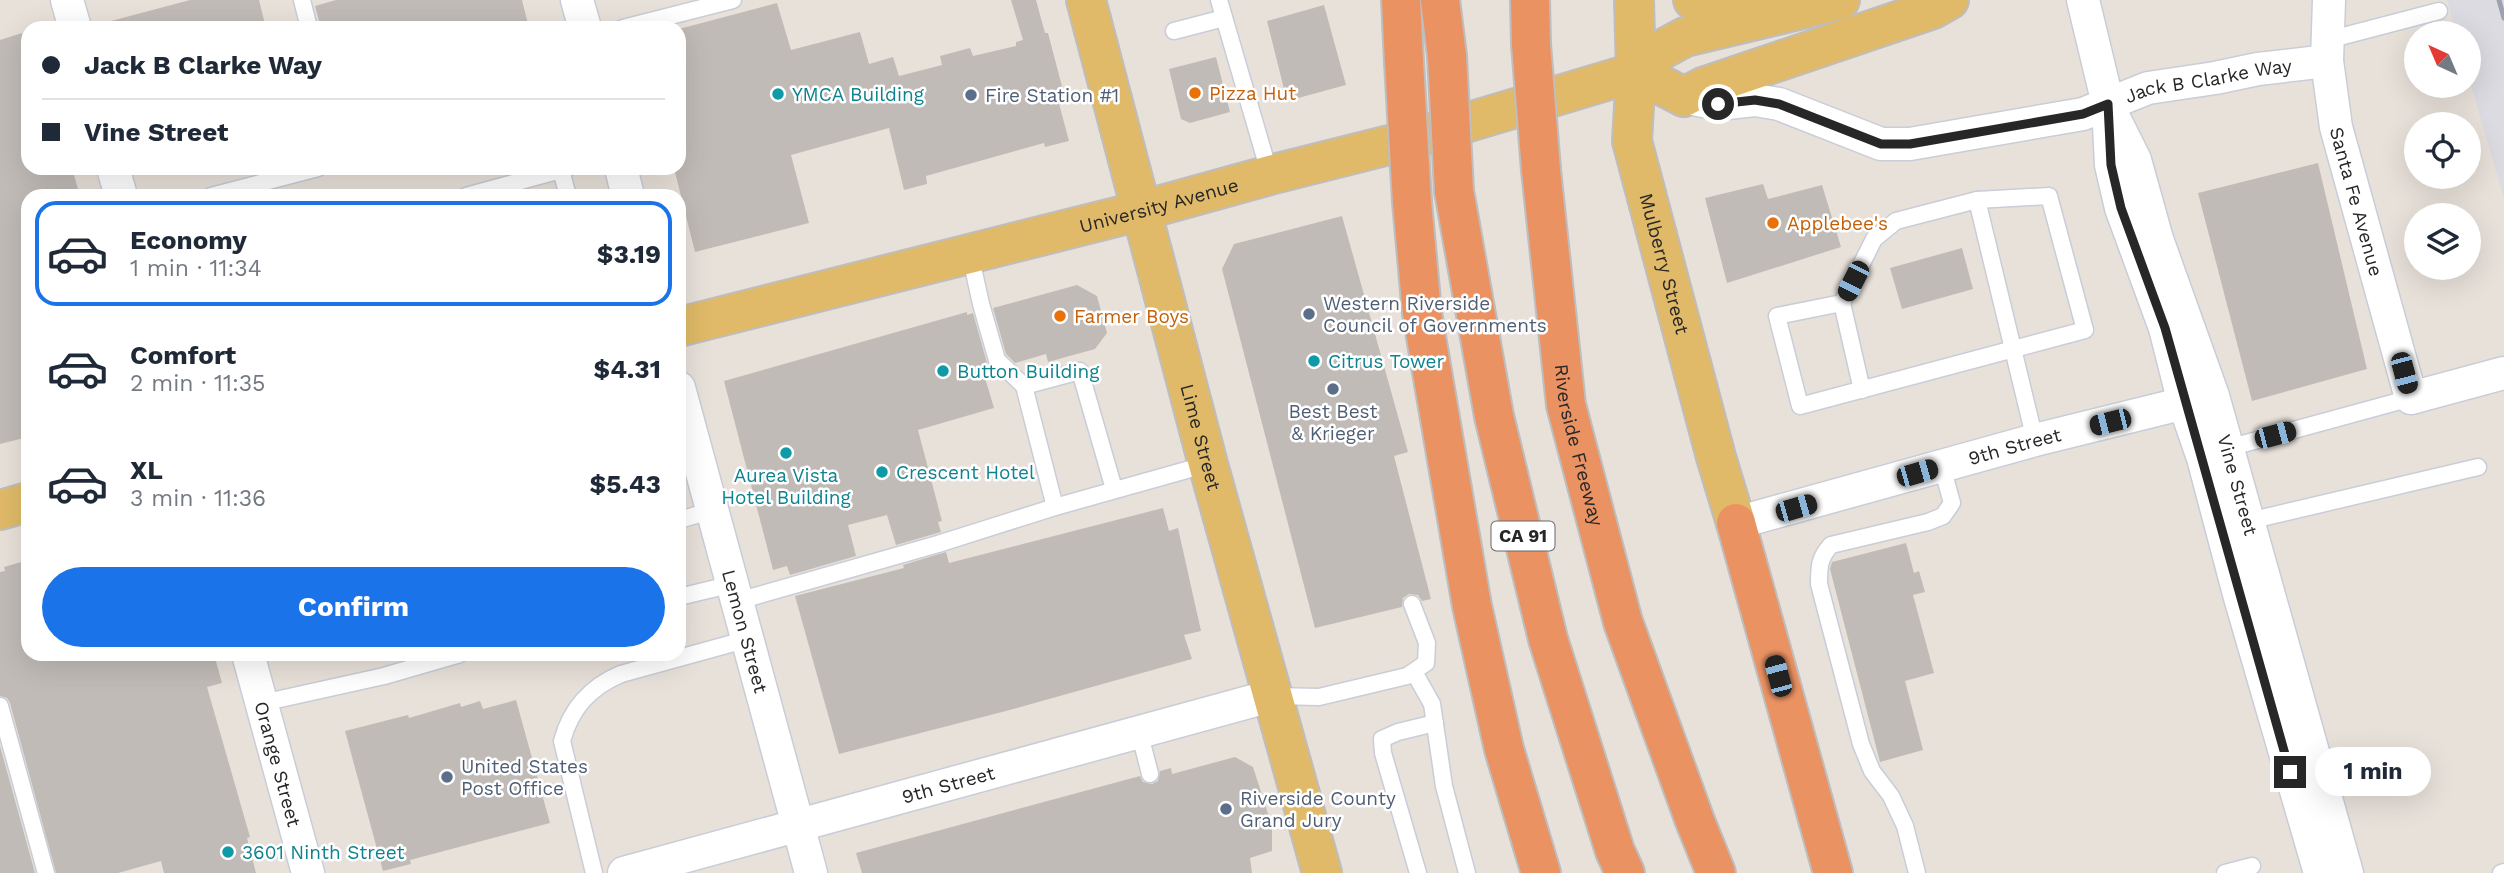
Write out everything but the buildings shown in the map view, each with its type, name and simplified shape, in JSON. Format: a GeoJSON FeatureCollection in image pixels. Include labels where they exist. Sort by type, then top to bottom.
{"type":"FeatureCollection","features":[{"type":"Feature","properties":{"kind":"highway"},"geometry":{"type":"LineString","coordinates":[[1401,0],[1412,202],[1422,313],[1472,607],[1504,749],[1541,873]]}},
{"type":"Feature","properties":{"kind":"highway","name":"CA 91"},"geometry":{"type":"LineString","coordinates":[[1440,0],[1447,56],[1454,191],[1494,416],[1548,639],[1615,851],[1625,873]]}},
{"type":"Feature","properties":{"kind":"highway","name":"Riverside Freeway"},"geometry":{"type":"LineString","coordinates":[[1530,0],[1541,170],[1566,405],[1623,622],[1716,873]]}},
{"type":"Feature","properties":{"kind":"highway"},"geometry":{"type":"LineString","coordinates":[[1736,523],[1833,873]]}},
{"type":"Feature","properties":{"kind":"main road","name":"Lime Street"},"geometry":{"type":"LineString","coordinates":[[1086,0],[1208,464],[1322,873]]}},
{"type":"Feature","properties":{"kind":"main road","name":"Mulberry Street"},"geometry":{"type":"LineString","coordinates":[[1634,0],[1636,72],[1632,141],[1736,523]]}},
{"type":"Feature","properties":{"kind":"main road"},"geometry":{"type":"LineString","coordinates":[[1693,0],[1719,5],[1757,0]]}},
{"type":"Feature","properties":{"kind":"main road"},"geometry":{"type":"LineString","coordinates":[[1636,72],[1684,97],[1703,87],[1933,9],[1949,0]]}},
{"type":"Feature","properties":{"kind":"main road","name":"University Avenue"},"geometry":{"type":"LineString","coordinates":[[686,325],[1409,141],[1636,72],[1661,50],[1685,37],[1821,2]]}},
{"type":"Feature","properties":{"kind":"main road"},"geometry":{"type":"LineString","coordinates":[[0,510],[21,504]]}},
{"type":"Feature","properties":{"kind":"street"},"geometry":{"type":"LineString","coordinates":[[67,0],[73,21]]}},
{"type":"Feature","properties":{"kind":"street"},"geometry":{"type":"LineString","coordinates":[[577,0],[583,21]]}},
{"type":"Feature","properties":{"kind":"street","name":"Vine Street"},"geometry":{"type":"LineString","coordinates":[[2083,0],[2108,104],[2135,160],[2157,239],[2199,400],[2203,458],[2239,594],[2320,873]]}},
{"type":"Feature","properties":{"kind":"street","name":"Santa Fe Avenue"},"geometry":{"type":"LineString","coordinates":[[2329,0],[2328,50],[2336,127],[2411,398]]}},
{"type":"Feature","properties":{"kind":"street","name":"Jack B Clarke Way"},"geometry":{"type":"LineString","coordinates":[[1684,97],[1718,104],[1755,100],[1779,104],[1881,144],[1910,144],[2083,114],[2148,89],[2269,67],[2328,50]]}},
{"type":"Feature","properties":{"kind":"street"},"geometry":{"type":"LineString","coordinates":[[2411,398],[2504,373]]}},
{"type":"Feature","properties":{"kind":"street","name":"Vine Street"},"geometry":{"type":"LineString","coordinates":[[2199,400],[2228,448],[2347,873]]}},
{"type":"Feature","properties":{"kind":"street","name":"9th Street"},"geometry":{"type":"LineString","coordinates":[[1736,523],[2035,440],[2199,400]]}},
{"type":"Feature","properties":{"kind":"street","name":"Lemon Street"},"geometry":{"type":"LineString","coordinates":[[686,440],[713,510],[811,873]]}},
{"type":"Feature","properties":{"kind":"street","name":"Orange Street"},"geometry":{"type":"LineString","coordinates":[[250,661],[308,873]]}},
{"type":"Feature","properties":{"kind":"street","name":"9th Street"},"geometry":{"type":"LineString","coordinates":[[624,873],[1271,696]]}},
{"type":"Feature","properties":{"kind":"lane"},"geometry":{"type":"LineString","coordinates":[[302,0],[307,21]]}},
{"type":"Feature","properties":{"kind":"lane"},"geometry":{"type":"LineString","coordinates":[[650,21],[731,0]]}},
{"type":"Feature","properties":{"kind":"lane"},"geometry":{"type":"LineString","coordinates":[[1219,0],[1270,175]]}},
{"type":"Feature","properties":{"kind":"lane","name":"Jack B Clarke Way"},"geometry":{"type":"LineString","coordinates":[[2328,50],[2440,11]]}},
{"type":"Feature","properties":{"kind":"lane"},"geometry":{"type":"LineString","coordinates":[[1174,31],[1224,18]]}},
{"type":"Feature","properties":{"kind":"lane"},"geometry":{"type":"LineString","coordinates":[[238,189],[291,175]]}},
{"type":"Feature","properties":{"kind":"lane"},"geometry":{"type":"LineString","coordinates":[[491,189],[542,175]]}},
{"type":"Feature","properties":{"kind":"lane"},"geometry":{"type":"LineString","coordinates":[[1842,303],[1777,316],[1800,406],[1863,390],[2085,330],[2049,196],[1977,200],[1896,221],[1874,239],[1842,303],[1863,390]]}},
{"type":"Feature","properties":{"kind":"lane"},"geometry":{"type":"LineString","coordinates":[[1977,200],[2035,440]]}},
{"type":"Feature","properties":{"kind":"lane"},"geometry":{"type":"LineString","coordinates":[[970,254],[997,360],[1024,386],[1055,507]]}},
{"type":"Feature","properties":{"kind":"lane"},"geometry":{"type":"LineString","coordinates":[[1024,386],[1080,371],[1114,489]]}},
{"type":"Feature","properties":{"kind":"lane"},"geometry":{"type":"LineString","coordinates":[[2228,448],[2411,398]]}},
{"type":"Feature","properties":{"kind":"lane"},"geometry":{"type":"LineString","coordinates":[[686,596],[736,592],[938,544],[1114,489],[1208,464]]}},
{"type":"Feature","properties":{"kind":"lane"},"geometry":{"type":"LineString","coordinates":[[1917,873],[1905,826],[1891,796],[1872,771],[1861,744],[1819,584],[1819,563],[1831,545],[1943,516],[1952,503],[1942,467]]}},
{"type":"Feature","properties":{"kind":"lane"},"geometry":{"type":"LineString","coordinates":[[2249,521],[2478,467]]}},
{"type":"Feature","properties":{"kind":"lane"},"geometry":{"type":"LineString","coordinates":[[686,518],[713,510]]}},
{"type":"Feature","properties":{"kind":"lane"},"geometry":{"type":"LineString","coordinates":[[1271,696],[1319,696],[1407,676],[1414,672],[1426,663],[1427,643],[1412,604]]}},
{"type":"Feature","properties":{"kind":"lane"},"geometry":{"type":"LineString","coordinates":[[686,656],[748,639]]}},
{"type":"Feature","properties":{"kind":"lane"},"geometry":{"type":"LineString","coordinates":[[262,703],[384,676],[436,661]]}},
{"type":"Feature","properties":{"kind":"lane"},"geometry":{"type":"LineString","coordinates":[[594,873],[562,741],[566,725],[591,690],[602,682],[668,661]]}},
{"type":"Feature","properties":{"kind":"lane"},"geometry":{"type":"LineString","coordinates":[[1414,672],[1432,704],[1444,786],[1467,873]]}},
{"type":"Feature","properties":{"kind":"lane"},"geometry":{"type":"LineString","coordinates":[[0,706],[46,873]]}},
{"type":"Feature","properties":{"kind":"lane"},"geometry":{"type":"LineString","coordinates":[[1418,873],[1382,739],[1435,723]]}},
{"type":"Feature","properties":{"kind":"lane"},"geometry":{"type":"LineString","coordinates":[[1139,732],[1150,774]]}},
{"type":"Feature","properties":{"kind":"lane"},"geometry":{"type":"LineString","coordinates":[[2225,873],[2252,866]]}},
{"type":"Feature","properties":{"kind":"shaded area"},"geometry":{"type":"Polygon","coordinates":[[[2447,0],[2504,0],[2504,199],[2475,98],[2482,98],[2482,21],[2453,21],[2447,0]]]}},
{"type":"Feature","properties":{"kind":"railway"},"geometry":{"type":"LineString","coordinates":[[2499,0],[2504,18]]}},
{"type":"Feature","properties":{"kind":"place","name":"Pizza Hut"},"geometry":{"type":"Point","coordinates":[1195,93]}},
{"type":"Feature","properties":{"kind":"place","name":"YMCA Building"},"geometry":{"type":"Point","coordinates":[778,94]}},
{"type":"Feature","properties":{"kind":"place","name":"Fire Station #1"},"geometry":{"type":"Point","coordinates":[971,95]}},
{"type":"Feature","properties":{"kind":"place","name":"Applebee's"},"geometry":{"type":"Point","coordinates":[1773,223]}},
{"type":"Feature","properties":{"kind":"place","name":"Western Riverside Council of Governments"},"geometry":{"type":"Point","coordinates":[1309,314]}},
{"type":"Feature","properties":{"kind":"place","name":"Farmer Boys"},"geometry":{"type":"Point","coordinates":[1060,316]}},
{"type":"Feature","properties":{"kind":"place","name":"Citrus Tower"},"geometry":{"type":"Point","coordinates":[1314,361]}},
{"type":"Feature","properties":{"kind":"place","name":"Button Building"},"geometry":{"type":"Point","coordinates":[943,371]}},
{"type":"Feature","properties":{"kind":"place","name":"Best Best & Krieger"},"geometry":{"type":"Point","coordinates":[1333,389]}},
{"type":"Feature","properties":{"kind":"place","name":"Aurea Vista Hotel Building"},"geometry":{"type":"Point","coordinates":[786,453]}},
{"type":"Feature","properties":{"kind":"place","name":"Crescent Hotel"},"geometry":{"type":"Point","coordinates":[882,472]}},
{"type":"Feature","properties":{"kind":"place","name":"United States Post Office"},"geometry":{"type":"Point","coordinates":[447,777]}},
{"type":"Feature","properties":{"kind":"place","name":"Riverside County Grand Jury"},"geometry":{"type":"Point","coordinates":[1226,809]}},
{"type":"Feature","properties":{"kind":"place","name":"3601 Ninth Street"},"geometry":{"type":"Point","coordinates":[228,852]}},
{"type":"Feature","properties":{"kind":"route"},"geometry":{"type":"LineString","coordinates":[[1718,104],[1755,100],[1779,104],[1881,144],[1940,140],[2083,114],[2108,104],[2111,165],[2121,208],[2165,328],[2290,772]]}}]}
